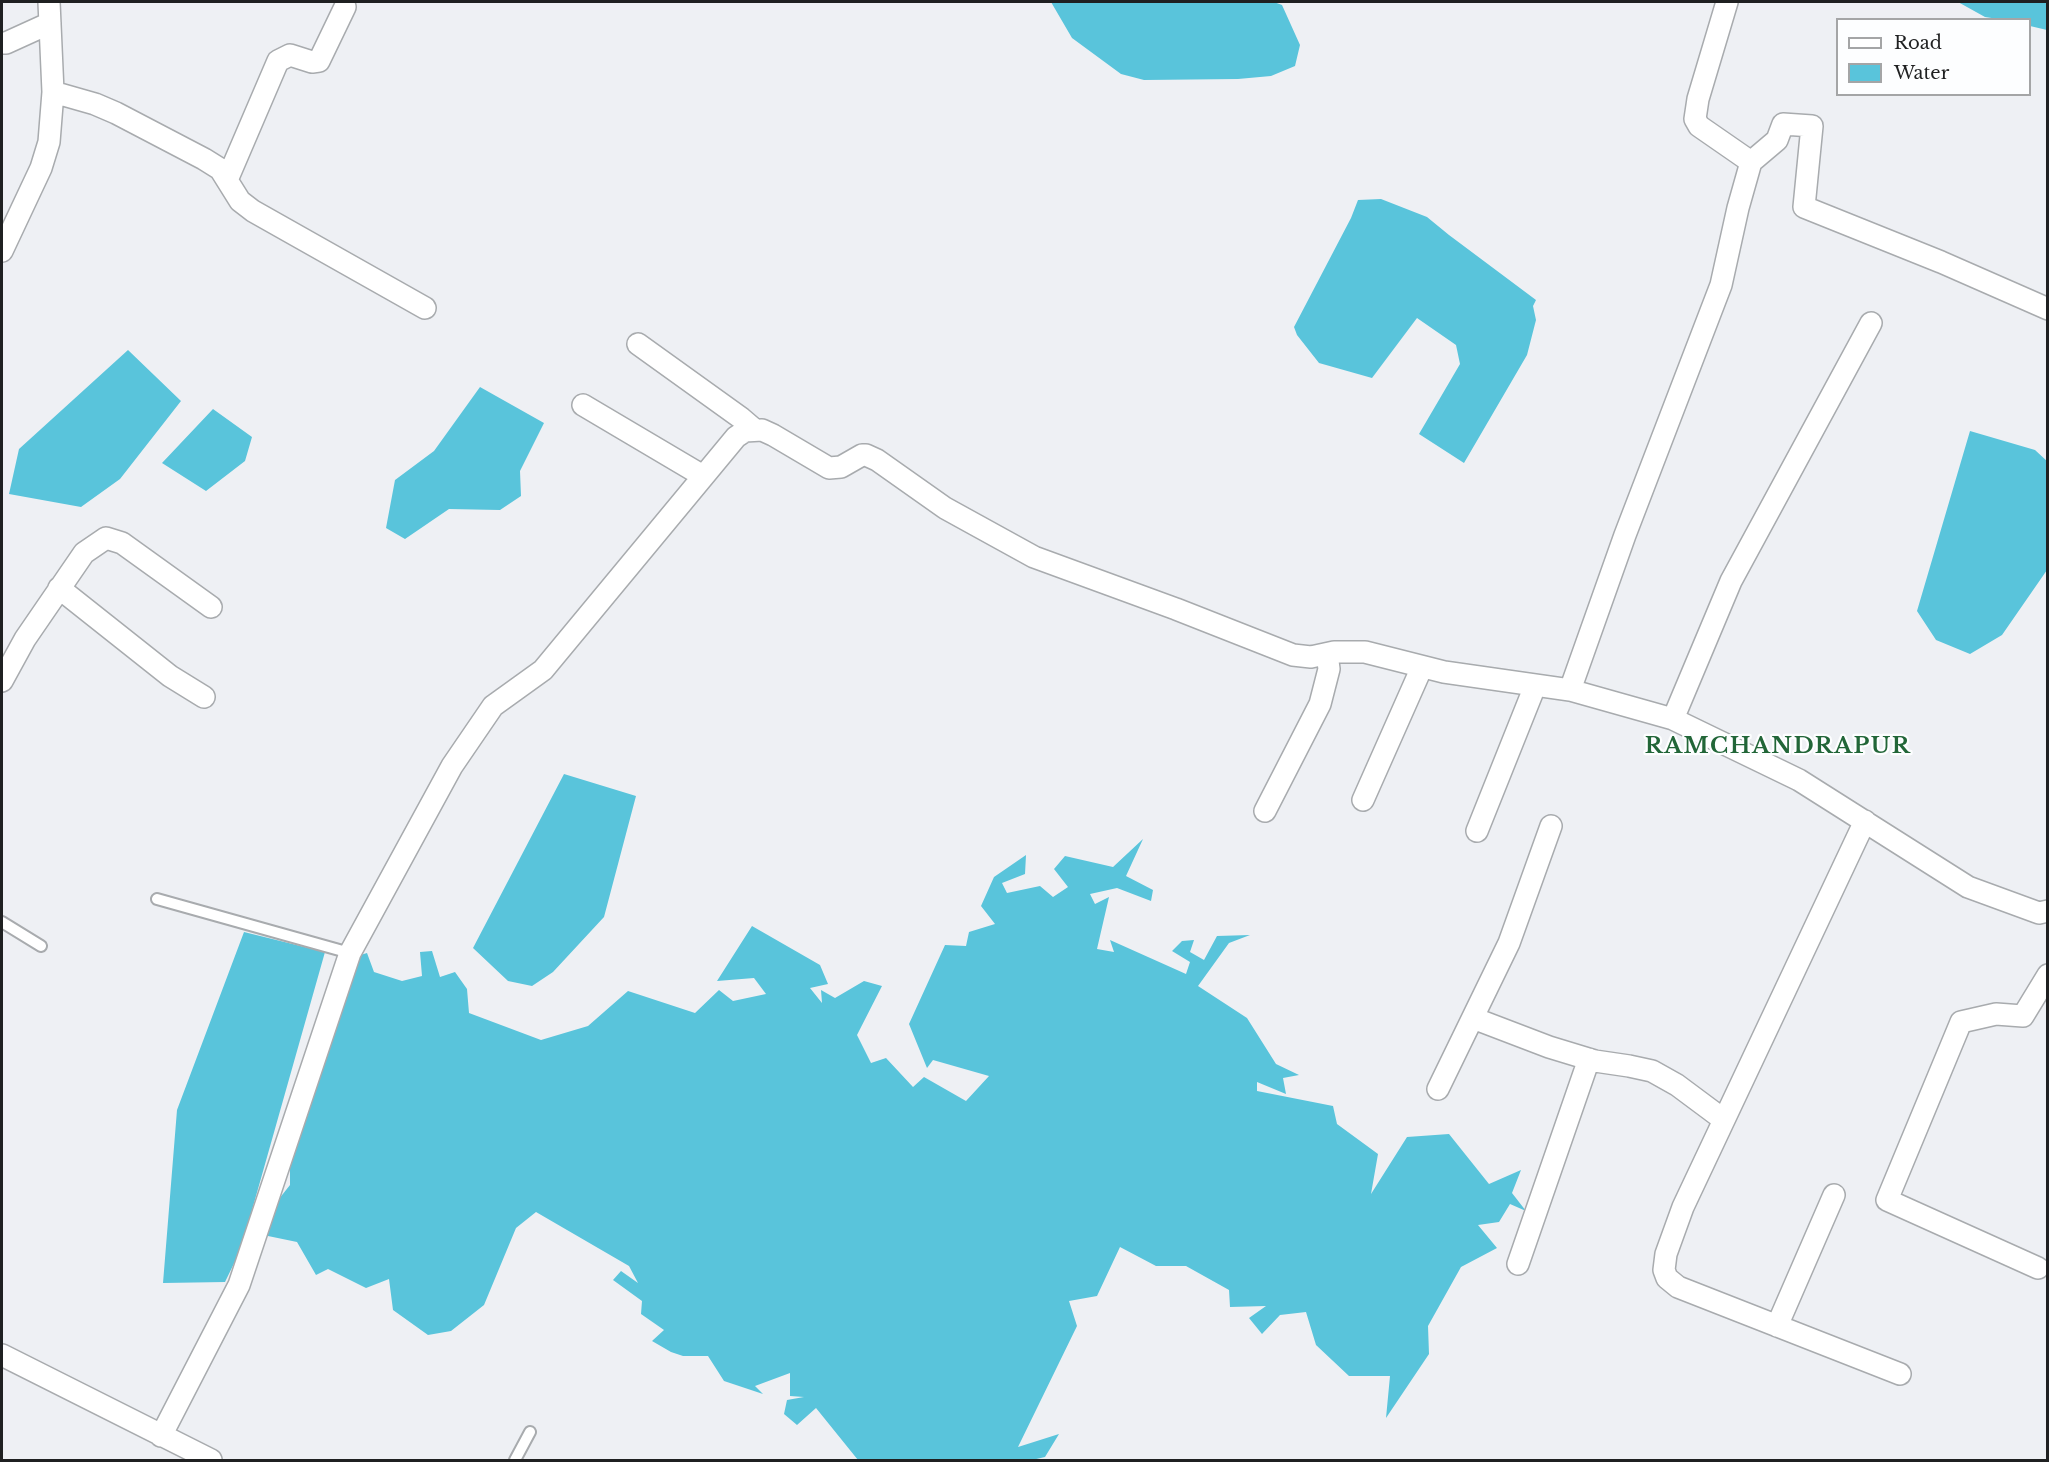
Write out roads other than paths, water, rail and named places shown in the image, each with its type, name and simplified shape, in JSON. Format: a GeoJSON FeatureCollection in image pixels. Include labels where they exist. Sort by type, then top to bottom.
{"type":"FeatureCollection","features":[{"type":"Feature","properties":{"kind":"street"},"geometry":{"type":"LineString","coordinates":[[2,251],[46,155],[51,131],[53,92],[49,2]]}},
{"type":"Feature","properties":{"kind":"street"},"geometry":{"type":"LineString","coordinates":[[1727,2],[1698,99],[1695,119],[1699,126],[1752,162]]}},
{"type":"Feature","properties":{"kind":"street"},"geometry":{"type":"LineString","coordinates":[[227,180],[278,61],[290,55],[312,62],[319,61],[323,57],[345,7]]}},
{"type":"Feature","properties":{"kind":"street"},"geometry":{"type":"LineString","coordinates":[[2,43],[50,23]]}},
{"type":"Feature","properties":{"kind":"street"},"geometry":{"type":"LineString","coordinates":[[53,92],[95,104],[213,164],[220,169],[240,201],[253,211],[425,308]]}},
{"type":"Feature","properties":{"kind":"street"},"geometry":{"type":"LineString","coordinates":[[1570,690],[1621,546],[1715,304],[1737,208],[1752,162],[1777,140],[1783,124],[1812,126],[1804,207],[1941,262],[2048,309]]}},
{"type":"Feature","properties":{"kind":"street"},"geometry":{"type":"LineString","coordinates":[[1673,718],[1731,582],[1871,323]]}},
{"type":"Feature","properties":{"kind":"street"},"geometry":{"type":"LineString","coordinates":[[638,344],[755,430]]}},
{"type":"Feature","properties":{"kind":"street"},"geometry":{"type":"LineString","coordinates":[[583,405],[703,476]]}},
{"type":"Feature","properties":{"kind":"street"},"geometry":{"type":"LineString","coordinates":[[161,1436],[239,1285],[350,953],[452,766],[493,706],[543,670],[736,436],[745,431],[755,430],[773,435],[829,468],[841,467],[866,455],[877,460],[945,508],[1034,557],[1293,655],[1311,657],[1343,651],[1365,652],[1422,667],[1570,690],[1673,718],[1799,780],[1968,887],[2039,913],[2048,911]]}},
{"type":"Feature","properties":{"kind":"street"},"geometry":{"type":"LineString","coordinates":[[2,681],[8,653],[84,553],[106,538],[122,543],[211,607]]}},
{"type":"Feature","properties":{"kind":"street"},"geometry":{"type":"LineString","coordinates":[[59,588],[170,676],[204,697]]}},
{"type":"Feature","properties":{"kind":"street"},"geometry":{"type":"LineString","coordinates":[[1265,811],[1320,704],[1329,669],[1327,654]]}},
{"type":"Feature","properties":{"kind":"street"},"geometry":{"type":"LineString","coordinates":[[1363,800],[1422,667]]}},
{"type":"Feature","properties":{"kind":"street"},"geometry":{"type":"LineString","coordinates":[[1477,831],[1535,686]]}},
{"type":"Feature","properties":{"kind":"street"},"geometry":{"type":"LineString","coordinates":[[1865,821],[1683,1207],[1666,1254],[1664,1270],[1667,1278],[1678,1287],[1900,1374]]}},
{"type":"Feature","properties":{"kind":"street"},"geometry":{"type":"LineString","coordinates":[[1438,1089],[1509,943],[1551,826]]}},
{"type":"Feature","properties":{"kind":"street"},"geometry":{"type":"LineString","coordinates":[[2038,1268],[1887,1200],[1961,1022],[1996,1014],[2024,1016],[2048,975]]}},
{"type":"Feature","properties":{"kind":"street"},"geometry":{"type":"LineString","coordinates":[[1473,1018],[1589,1059],[1652,1071],[1677,1085],[1724,1120]]}},
{"type":"Feature","properties":{"kind":"street"},"geometry":{"type":"LineString","coordinates":[[1518,1264],[1589,1059]]}},
{"type":"Feature","properties":{"kind":"street"},"geometry":{"type":"LineString","coordinates":[[1777,1326],[1834,1195]]}},
{"type":"Feature","properties":{"kind":"street"},"geometry":{"type":"LineString","coordinates":[[2,1356],[161,1436],[184,1455],[211,1461]]}},
{"type":"Feature","properties":{"kind":"lane"},"geometry":{"type":"LineString","coordinates":[[157,899],[350,953]]}},
{"type":"Feature","properties":{"kind":"lane"},"geometry":{"type":"LineString","coordinates":[[2,922],[41,946]]}},
{"type":"Feature","properties":{"kind":"lane"},"geometry":{"type":"LineString","coordinates":[[515,1461],[530,1432]]}},
{"type":"Feature","properties":{"kind":"water"},"geometry":{"type":"Polygon","coordinates":[[[1051,2],[1274,2],[1282,5],[1300,45],[1295,66],[1271,76],[1238,79],[1144,80],[1121,74],[1072,38],[1051,2]]]}},
{"type":"Feature","properties":{"kind":"water"},"geometry":{"type":"Polygon","coordinates":[[[1958,2],[2047,2],[2047,30],[2031,26],[2031,18],[1985,17],[1958,2]]]}},
{"type":"Feature","properties":{"kind":"water"},"geometry":{"type":"Polygon","coordinates":[[[1381,199],[1427,217],[1536,300],[1533,306],[1536,320],[1527,355],[1464,463],[1419,434],[1460,364],[1456,345],[1417,318],[1372,378],[1319,363],[1297,335],[1294,327],[1351,218],[1358,200],[1381,199]]]}},
{"type":"Feature","properties":{"kind":"water"},"geometry":{"type":"Polygon","coordinates":[[[128,350],[181,401],[120,479],[81,507],[9,494],[19,449],[128,350]]]}},
{"type":"Feature","properties":{"kind":"water"},"geometry":{"type":"Polygon","coordinates":[[[480,387],[544,423],[520,471],[521,496],[500,510],[449,509],[405,539],[386,528],[395,480],[434,451],[480,387]]]}},
{"type":"Feature","properties":{"kind":"water"},"geometry":{"type":"Polygon","coordinates":[[[213,409],[252,437],[245,461],[206,491],[162,463],[213,409]]]}},
{"type":"Feature","properties":{"kind":"water"},"geometry":{"type":"Polygon","coordinates":[[[1970,431],[2035,450],[2048,462],[2047,570],[2002,635],[1970,654],[1936,640],[1917,611],[1970,431]]]}},
{"type":"Feature","properties":{"kind":"water"},"geometry":{"type":"Polygon","coordinates":[[[564,774],[636,796],[604,917],[553,972],[532,986],[508,981],[473,948],[564,774]]]}},
{"type":"Feature","properties":{"kind":"water"},"geometry":{"type":"Polygon","coordinates":[[[1143,839],[1126,876],[1153,890],[1151,901],[1117,888],[1090,894],[1095,904],[1109,897],[1097,949],[1114,952],[1110,940],[1186,974],[1190,962],[1172,951],[1182,941],[1194,940],[1190,952],[1204,960],[1217,936],[1250,935],[1229,943],[1198,986],[1247,1018],[1276,1064],[1299,1075],[1283,1078],[1286,1094],[1257,1082],[1257,1091],[1333,1106],[1337,1124],[1378,1154],[1371,1194],[1407,1137],[1449,1134],[1489,1184],[1521,1170],[1512,1193],[1526,1211],[1510,1204],[1499,1222],[1478,1225],[1497,1248],[1461,1267],[1428,1326],[1429,1354],[1386,1418],[1390,1376],[1349,1376],[1316,1345],[1306,1312],[1280,1315],[1262,1334],[1249,1318],[1266,1306],[1230,1307],[1229,1290],[1186,1266],[1156,1266],[1120,1247],[1097,1296],[1069,1301],[1077,1326],[1018,1447],[1059,1434],[1045,1457],[1032,1460],[858,1460],[816,1408],[797,1425],[784,1414],[787,1400],[804,1397],[790,1396],[790,1373],[755,1386],[763,1394],[724,1381],[708,1356],[683,1356],[652,1341],[664,1330],[641,1314],[642,1301],[613,1280],[621,1271],[638,1283],[629,1266],[536,1212],[516,1228],[484,1305],[451,1331],[428,1335],[393,1310],[389,1279],[366,1288],[328,1269],[316,1275],[297,1242],[268,1236],[267,1214],[290,1185],[290,1131],[354,957],[367,953],[374,972],[402,981],[422,976],[420,952],[432,951],[440,977],[455,972],[467,989],[469,1013],[541,1040],[588,1026],[628,991],[695,1013],[719,990],[733,1001],[766,994],[754,978],[717,981],[752,926],[820,965],[828,984],[810,988],[822,1003],[821,990],[835,998],[864,981],[882,986],[857,1035],[871,1063],[886,1058],[913,1087],[924,1077],[966,1101],[989,1076],[933,1060],[927,1068],[909,1024],[945,945],[966,946],[969,932],[995,924],[981,906],[994,877],[1026,855],[1025,874],[1002,883],[1007,893],[1040,886],[1053,897],[1068,887],[1054,869],[1065,856],[1113,867],[1143,839]]]}},
{"type":"Feature","properties":{"kind":"water"},"geometry":{"type":"Polygon","coordinates":[[[244,932],[325,952],[241,1249],[225,1282],[163,1283],[177,1110],[244,932]]]}},
{"type":"Feature","properties":{"kind":"district","name":"RAMCHANDRAPUR"},"geometry":{"type":"Point","coordinates":[1778,747]}}]}
